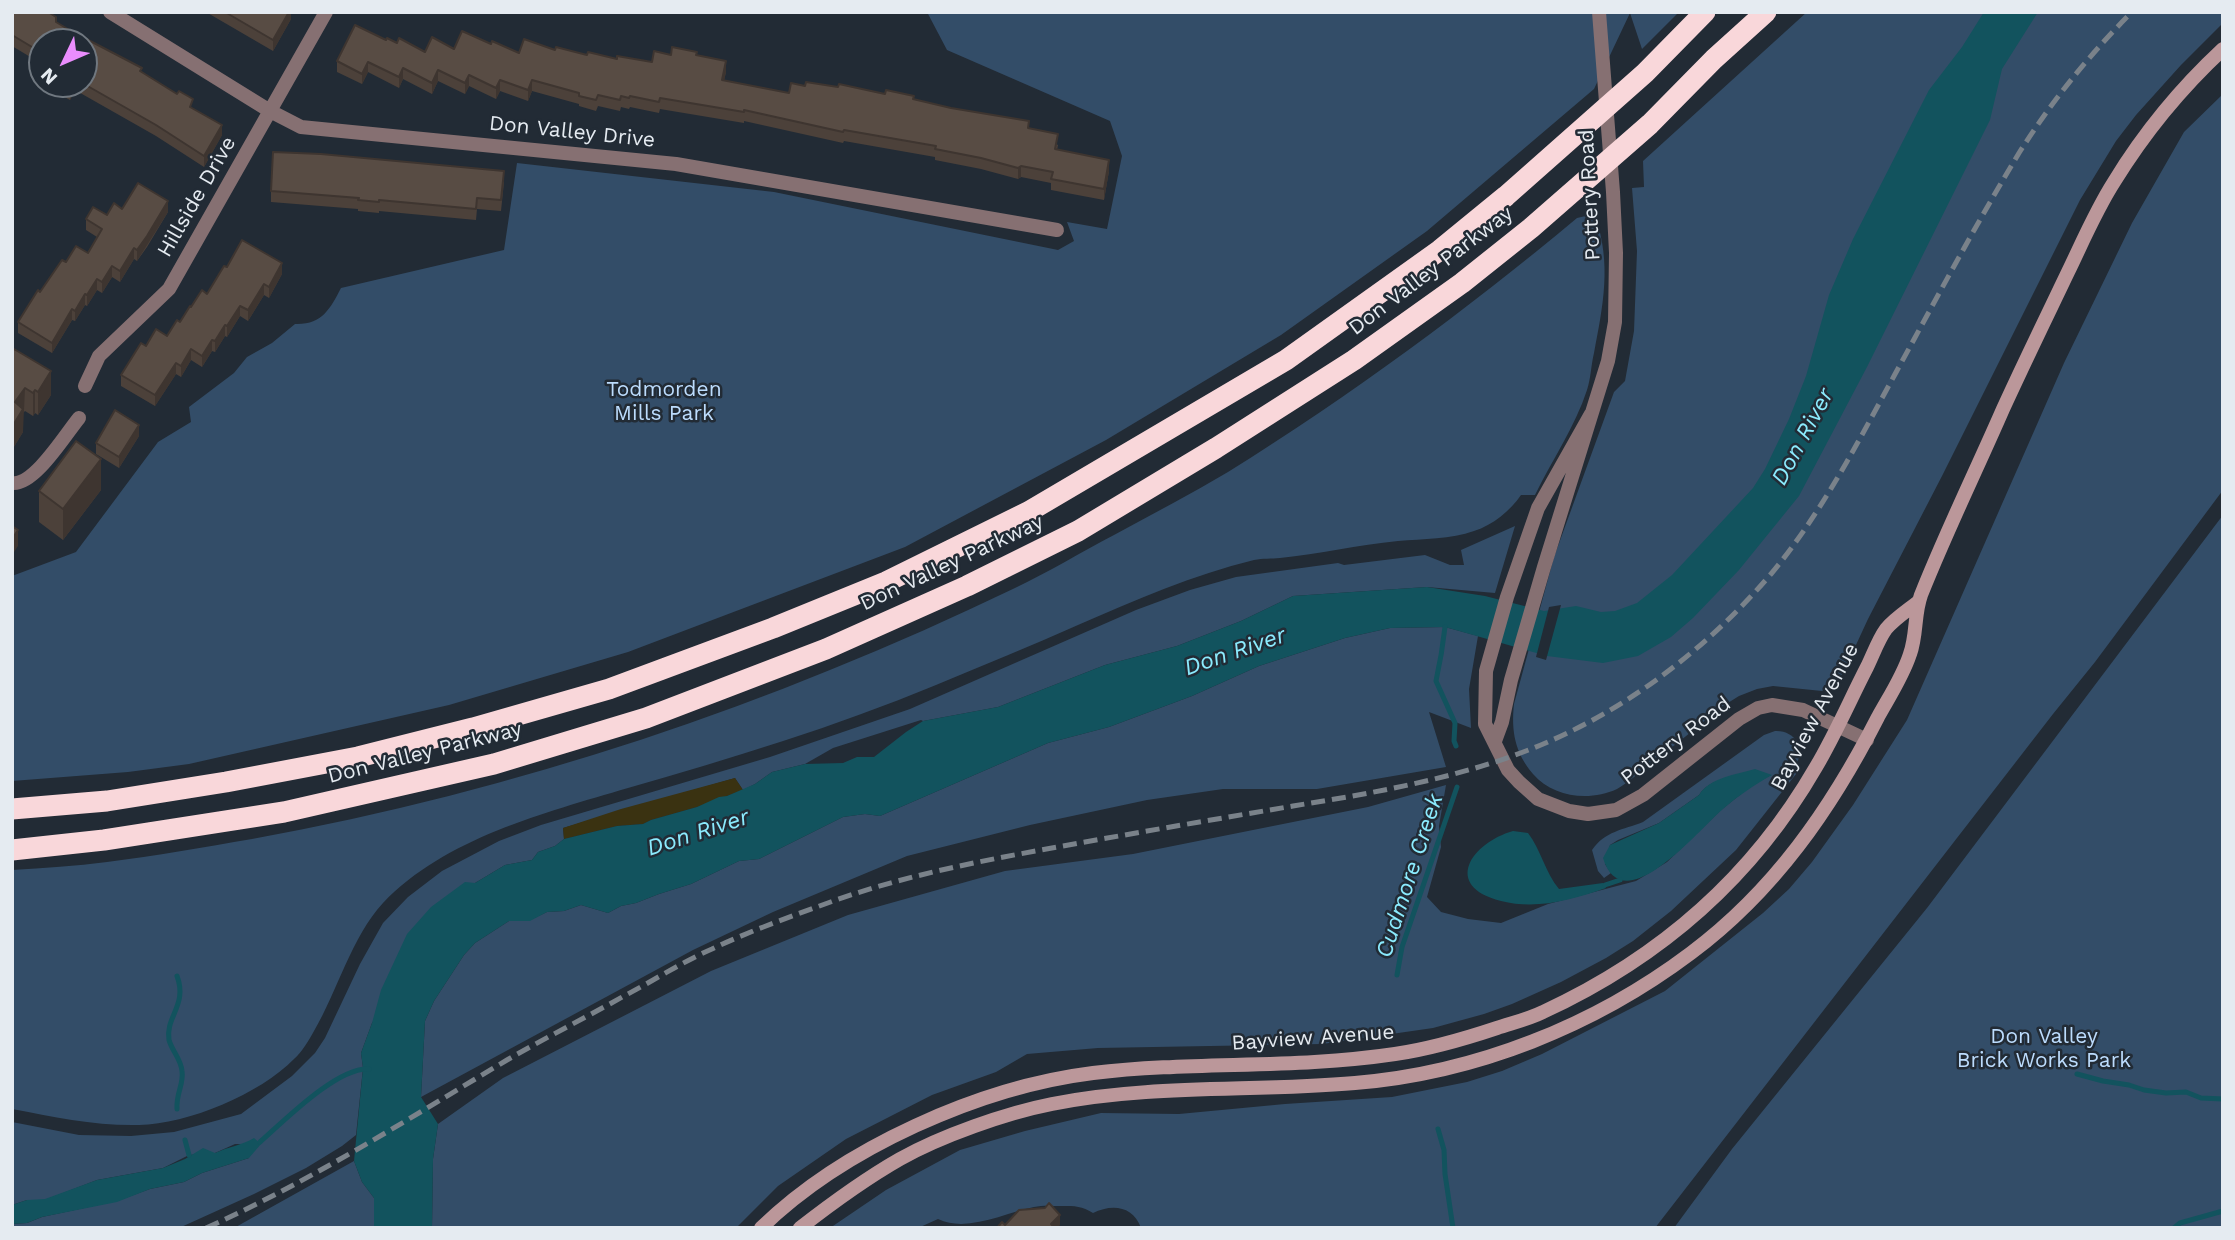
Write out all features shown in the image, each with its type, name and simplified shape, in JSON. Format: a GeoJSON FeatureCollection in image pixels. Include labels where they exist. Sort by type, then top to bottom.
{"type":"FeatureCollection","features":[{"type":"Feature","properties":{"kind":"highway","name":"Don Valley Parkway"},"geometry":{"type":"LineString","coordinates":[[12,808],[107,801],[226,782],[358,757],[473,728],[609,689],[773,628],[886,582],[1028,512],[1286,360],[1440,250],[1645,73],[1705,12]]}},
{"type":"Feature","properties":{"kind":"highway","name":"Don Valley Parkway"},"geometry":{"type":"LineString","coordinates":[[12,850],[104,840],[285,812],[494,764],[646,718],[826,649],[967,586],[1078,531],[1216,448],[1354,360],[1462,283],[1650,124],[1714,59],[1766,12]]}},
{"type":"Feature","properties":{"kind":"main road","name":"Bayview Avenue"},"geometry":{"type":"LineString","coordinates":[[800,1228],[840,1197],[902,1157],[996,1119],[1049,1104],[1111,1096],[1354,1083],[1401,1078],[1474,1062],[1543,1038],[1626,997],[1691,953],[1732,919],[1772,880],[1804,842],[1842,783],[1911,653],[1918,602],[2019,374],[2101,204],[2149,130],[2223,49]]}},
{"type":"Feature","properties":{"kind":"main road","name":"Bayview Avenue"},"geometry":{"type":"LineString","coordinates":[[761,1228],[827,1175],[890,1136],[991,1096],[1092,1073],[1348,1060],[1399,1054],[1465,1039],[1541,1013],[1605,979],[1672,934],[1732,882],[1760,851],[1817,767],[1886,628],[1918,602]]}},
{"type":"Feature","properties":{"kind":"street","name":"Don Valley Drive"},"geometry":{"type":"LineString","coordinates":[[110,12],[270,111],[301,127],[676,164],[1057,230]]}},
{"type":"Feature","properties":{"kind":"street","name":"Hillside Drive"},"geometry":{"type":"LineString","coordinates":[[85,386],[99,356],[169,289],[326,12]]}},
{"type":"Feature","properties":{"kind":"street","name":"Pottery Road"},"geometry":{"type":"LineString","coordinates":[[1495,741],[1533,603],[1608,361],[1615,322],[1613,192],[1599,12]]}},
{"type":"Feature","properties":{"kind":"street","name":"Pottery Road"},"geometry":{"type":"LineString","coordinates":[[1591,414],[1538,508],[1507,597],[1486,671],[1485,724],[1508,770],[1531,794],[1552,806],[1588,814],[1616,810],[1643,795],[1739,719],[1758,708],[1788,706],[1817,715],[1867,740]]}},
{"type":"Feature","properties":{"kind":"street"},"geometry":{"type":"LineString","coordinates":[[12,483],[27,480],[36,472],[79,418]]}},
{"type":"Feature","properties":{"kind":"green space","name":"Todmorden Mills Park"},"geometry":{"type":"Polygon","coordinates":[[[927,12],[1679,12],[1642,49],[1630,13],[1594,89],[1427,231],[1281,335],[1106,440],[905,547],[628,652],[449,705],[189,764],[128,772],[12,781],[12,576],[76,552],[158,442],[191,422],[189,407],[234,373],[247,357],[272,343],[295,324],[319,319],[329,309],[341,288],[504,250],[517,163],[774,192],[1058,250],[1074,241],[1067,222],[1107,229],[1122,156],[1110,121],[947,50],[927,12]]]}},
{"type":"Feature","properties":{"kind":"green space"},"geometry":{"type":"Polygon","coordinates":[[[1807,12],[2223,12],[2223,23],[2136,115],[2116,141],[2080,200],[1836,683],[1822,691],[1773,686],[1739,696],[1617,789],[1583,796],[1561,792],[1541,782],[1522,758],[1514,732],[1514,704],[1554,557],[1614,392],[1625,381],[1634,331],[1637,251],[1632,188],[1644,187],[1643,161],[1807,12]]]}},
{"type":"Feature","properties":{"kind":"green space"},"geometry":{"type":"Polygon","coordinates":[[[2223,94],[2223,490],[2095,662],[1655,1228],[1141,1228],[1133,1215],[1121,1208],[1107,1208],[1093,1213],[1078,1207],[1048,1206],[1034,1207],[973,1223],[949,1223],[938,1219],[918,1228],[830,1228],[886,1190],[960,1150],[1101,1113],[1179,1114],[1392,1097],[1467,1082],[1502,1071],[1542,1054],[1665,991],[1763,913],[1789,889],[1812,862],[1853,805],[1907,720],[2064,363],[2132,223],[2184,132],[2223,94]]]}},
{"type":"Feature","properties":{"kind":"green space"},"geometry":{"type":"Polygon","coordinates":[[[1595,216],[1600,233],[1605,268],[1600,318],[1587,390],[1570,430],[1535,495],[1521,495],[1512,507],[1488,525],[1465,534],[1257,559],[1231,566],[1143,597],[860,715],[497,830],[436,861],[408,880],[383,903],[362,931],[322,1016],[300,1053],[280,1072],[243,1095],[201,1113],[139,1125],[75,1120],[12,1109],[12,870],[144,857],[252,839],[449,796],[642,739],[831,670],[1028,582],[1228,472],[1363,382],[1450,319],[1577,218],[1595,216]]]}},
{"type":"Feature","properties":{"kind":"green space","name":"Don Valley Brick Works Park"},"geometry":{"type":"Polygon","coordinates":[[[2223,515],[2223,1228],[1674,1228],[1732,1149],[1927,908],[2223,515]]]}},
{"type":"Feature","properties":{"kind":"green space"},"geometry":{"type":"Polygon","coordinates":[[[1515,526],[1495,593],[1427,587],[1293,596],[1241,621],[1177,646],[1105,665],[998,707],[921,720],[833,748],[805,764],[772,772],[743,790],[735,778],[563,828],[564,839],[555,846],[538,852],[532,860],[505,865],[475,883],[372,1023],[361,1053],[363,1068],[356,1135],[342,1146],[306,1168],[179,1228],[12,1228],[12,1224],[27,1223],[184,1182],[202,1173],[249,1158],[243,1144],[235,1144],[215,1153],[189,1155],[163,1168],[97,1180],[45,1200],[27,1200],[12,1205],[12,1122],[79,1135],[131,1136],[174,1132],[241,1114],[292,1076],[315,1053],[383,923],[408,897],[442,871],[499,841],[541,825],[770,757],[910,709],[1136,610],[1190,590],[1236,577],[1338,563],[1344,565],[1425,555],[1450,565],[1464,565],[1461,550],[1515,526]]]}},
{"type":"Feature","properties":{"kind":"green space"},"geometry":{"type":"Polygon","coordinates":[[[1445,627],[1478,636],[1469,689],[1471,728],[1429,712],[1446,767],[1317,789],[1223,789],[1147,800],[1030,825],[907,856],[773,912],[693,950],[421,1097],[425,1021],[434,1001],[475,943],[509,921],[530,920],[547,912],[564,911],[581,905],[608,913],[621,906],[691,884],[739,861],[759,859],[843,817],[865,814],[880,816],[1048,743],[1109,727],[1192,696],[1259,666],[1345,638],[1390,628],[1445,627]]]}},
{"type":"Feature","properties":{"kind":"green space"},"geometry":{"type":"Polygon","coordinates":[[[1775,731],[1788,734],[1797,742],[1800,753],[1795,766],[1800,769],[1736,850],[1671,911],[1633,941],[1561,982],[1512,1004],[1433,1028],[1322,1044],[1098,1048],[1027,1054],[996,1072],[932,1095],[846,1139],[778,1186],[736,1228],[432,1228],[433,1159],[438,1124],[503,1078],[711,971],[848,915],[1005,871],[1133,854],[1368,807],[1446,785],[1439,826],[1441,847],[1427,897],[1441,912],[1501,923],[1548,904],[1636,881],[1667,862],[1721,810],[1751,786],[1771,775],[1731,778],[1713,783],[1659,823],[1618,840],[1610,845],[1605,864],[1611,873],[1604,878],[1598,871],[1592,850],[1609,835],[1643,822],[1764,735],[1775,731]]]}},
{"type":"Feature","properties":{"kind":"green space"},"geometry":{"type":"Polygon","coordinates":[[[354,1161],[362,1182],[374,1198],[374,1228],[234,1228],[354,1161]]]}},
{"type":"Feature","properties":{"kind":"sand"},"geometry":{"type":"Polygon","coordinates":[[[735,778],[743,790],[697,807],[643,824],[617,826],[564,839],[563,828],[735,778]]]}},
{"type":"Feature","properties":{"kind":"water","name":"Don River"},"geometry":{"type":"Polygon","coordinates":[[[1984,12],[2038,12],[2002,69],[1990,120],[1867,367],[1799,496],[1739,570],[1671,637],[1638,656],[1603,663],[1547,656],[1445,627],[1390,628],[1345,638],[1259,666],[1192,696],[1109,727],[1048,743],[880,816],[865,814],[843,817],[759,859],[739,861],[691,884],[621,906],[608,913],[581,905],[564,911],[547,912],[530,921],[509,921],[475,943],[464,955],[434,1001],[425,1021],[421,1097],[438,1124],[433,1159],[432,1228],[374,1228],[374,1198],[362,1182],[354,1161],[363,1068],[361,1053],[381,990],[407,934],[431,907],[465,882],[475,883],[505,865],[532,860],[538,852],[555,846],[564,839],[617,826],[643,824],[697,807],[755,784],[772,772],[805,764],[843,763],[857,757],[874,757],[923,721],[998,707],[1105,665],[1177,646],[1241,621],[1293,596],[1427,587],[1485,596],[1544,611],[1576,606],[1601,612],[1615,611],[1637,603],[1672,575],[1753,488],[1765,469],[1806,376],[1829,295],[1853,239],[1929,90],[1962,47],[1984,12]]]}},
{"type":"Feature","properties":{"kind":"water"},"geometry":{"type":"Polygon","coordinates":[[[1755,769],[1772,775],[1729,804],[1662,865],[1644,876],[1627,881],[1613,876],[1603,858],[1610,845],[1659,823],[1717,780],[1755,769]]]}},
{"type":"Feature","properties":{"kind":"water"},"geometry":{"type":"Polygon","coordinates":[[[1513,831],[1528,833],[1559,889],[1603,883],[1606,888],[1567,900],[1541,904],[1514,904],[1483,894],[1472,885],[1468,875],[1469,865],[1475,854],[1485,845],[1513,831]]]}},
{"type":"Feature","properties":{"kind":"water"},"geometry":{"type":"Polygon","coordinates":[[[254,1138],[261,1144],[249,1158],[202,1173],[184,1182],[150,1189],[117,1202],[12,1224],[12,1205],[27,1200],[45,1199],[97,1180],[163,1168],[203,1148],[215,1153],[254,1138]]]}},
{"type":"Feature","properties":{"kind":"pier"},"geometry":{"type":"Polygon","coordinates":[[[1561,605],[1546,660],[1536,657],[1549,607],[1561,605]]]}},
{"type":"Feature","properties":{"kind":"building"},"geometry":{"type":"Polygon","coordinates":[[[12,12],[48,12],[56,17],[56,22],[66,28],[28,28],[28,45],[12,35],[12,12]]]}},
{"type":"Feature","properties":{"kind":"building"},"geometry":{"type":"Polygon","coordinates":[[[225,12],[289,12],[273,40],[225,12]]]}},
{"type":"Feature","properties":{"kind":"building"},"geometry":{"type":"Polygon","coordinates":[[[355,25],[386,40],[387,38],[397,43],[399,38],[425,52],[432,37],[454,49],[462,31],[519,53],[524,39],[555,50],[556,47],[587,55],[588,52],[617,59],[617,56],[652,62],[654,51],[671,55],[672,47],[726,61],[722,80],[789,93],[791,83],[805,86],[806,82],[838,87],[839,84],[885,94],[886,90],[951,108],[1029,121],[1028,128],[1058,134],[1055,149],[1109,160],[1104,189],[1051,179],[1053,172],[1021,166],[1018,168],[935,149],[936,146],[844,130],[843,132],[744,110],[660,98],[659,102],[630,96],[621,96],[620,100],[598,95],[596,100],[532,80],[528,90],[500,80],[496,88],[469,75],[465,83],[438,70],[432,83],[403,68],[399,77],[368,62],[362,74],[337,61],[355,25]]]}},
{"type":"Feature","properties":{"kind":"building"},"geometry":{"type":"Polygon","coordinates":[[[98,45],[142,68],[140,71],[177,94],[179,91],[193,99],[190,107],[222,125],[204,156],[98,92],[98,45]]]}},
{"type":"Feature","properties":{"kind":"building"},"geometry":{"type":"Polygon","coordinates":[[[273,152],[504,171],[501,200],[477,198],[476,209],[271,191],[273,152]]]}},
{"type":"Feature","properties":{"kind":"building"},"geometry":{"type":"Polygon","coordinates":[[[138,183],[168,201],[147,236],[137,250],[134,248],[120,271],[112,266],[102,282],[97,279],[75,311],[72,309],[52,343],[18,322],[38,290],[40,292],[62,260],[66,262],[76,246],[88,253],[102,229],[86,219],[93,207],[107,215],[114,203],[122,209],[138,183]]]}},
{"type":"Feature","properties":{"kind":"building"},"geometry":{"type":"Polygon","coordinates":[[[242,240],[282,263],[269,287],[264,284],[248,310],[240,306],[202,356],[191,349],[181,366],[176,363],[155,395],[121,375],[141,343],[146,346],[156,329],[167,336],[202,290],[207,294],[242,240]]]}},
{"type":"Feature","properties":{"kind":"building"},"geometry":{"type":"Polygon","coordinates":[[[14,349],[51,371],[38,392],[35,390],[33,393],[25,388],[15,402],[23,409],[12,427],[12,352],[14,349]]]}},
{"type":"Feature","properties":{"kind":"building"},"geometry":{"type":"Polygon","coordinates":[[[115,410],[139,425],[119,457],[96,443],[115,410]]]}},
{"type":"Feature","properties":{"kind":"building"},"geometry":{"type":"Polygon","coordinates":[[[76,441],[101,459],[63,509],[39,491],[76,441]]]}},
{"type":"Feature","properties":{"kind":"building"},"geometry":{"type":"Polygon","coordinates":[[[12,526],[18,530],[12,539],[12,526]]]}},
{"type":"Feature","properties":{"kind":"building"},"geometry":{"type":"Polygon","coordinates":[[[1049,1203],[1060,1215],[1051,1224],[1055,1228],[997,1228],[1002,1222],[1005,1225],[1019,1210],[1045,1208],[1049,1203]]]}},
{"type":"Feature","properties":{"kind":"waterway","name":"Cudmore Creek"},"geometry":{"type":"LineString","coordinates":[[1445,627],[1436,681],[1455,723],[1456,746]]}},
{"type":"Feature","properties":{"kind":"waterway","name":"Cudmore Creek"},"geometry":{"type":"LineString","coordinates":[[1397,975],[1402,947],[1457,787]]}},
{"type":"Feature","properties":{"kind":"waterway"},"geometry":{"type":"LineString","coordinates":[[1605,885],[1620,880]]}},
{"type":"Feature","properties":{"kind":"waterway"},"geometry":{"type":"LineString","coordinates":[[177,976],[180,995],[169,1032],[169,1040],[182,1071],[177,1109]]}},
{"type":"Feature","properties":{"kind":"waterway"},"geometry":{"type":"LineString","coordinates":[[260,1142],[327,1086],[356,1071],[369,1069]]}},
{"type":"Feature","properties":{"kind":"waterway"},"geometry":{"type":"LineString","coordinates":[[2077,1074],[2144,1090],[2186,1092],[2201,1098],[2223,1099]]}},
{"type":"Feature","properties":{"kind":"waterway","name":"Cudmore Creek"},"geometry":{"type":"LineString","coordinates":[[1438,1129],[1444,1150],[1453,1228]]}},
{"type":"Feature","properties":{"kind":"waterway"},"geometry":{"type":"LineString","coordinates":[[185,1140],[189,1155]]}},
{"type":"Feature","properties":{"kind":"waterway"},"geometry":{"type":"LineString","coordinates":[[2174,1228],[2180,1223],[2223,1211]]}},
{"type":"Feature","properties":{"kind":"railway"},"geometry":{"type":"LineString","coordinates":[[206,1228],[321,1170],[507,1060],[690,960],[742,935],[789,917],[892,883],[977,862],[1353,796],[1443,777],[1531,749],[1599,717],[1631,697],[1662,676],[1719,628],[1746,602],[1789,551],[1852,453],[2019,153],[2072,79],[2132,12]]}}]}
